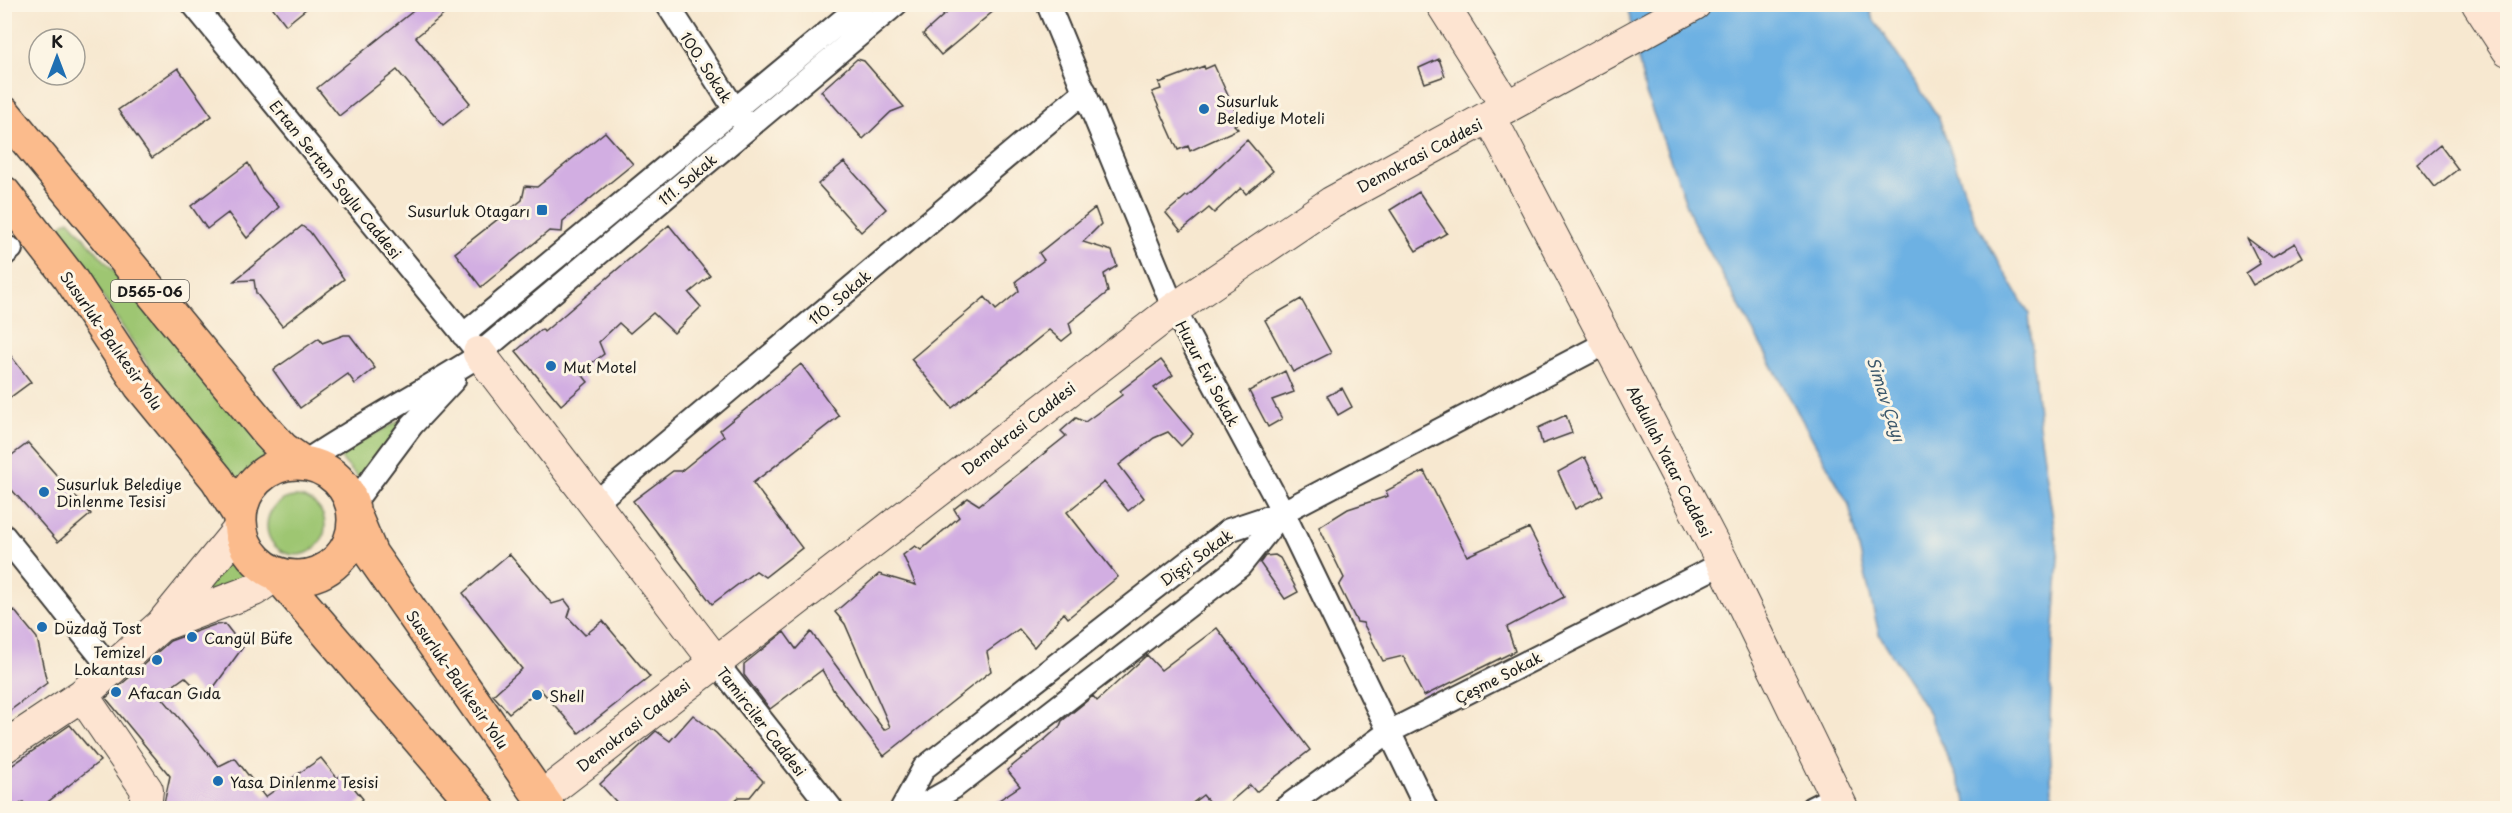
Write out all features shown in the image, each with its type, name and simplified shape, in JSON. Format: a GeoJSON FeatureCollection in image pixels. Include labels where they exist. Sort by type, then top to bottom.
{"type":"FeatureCollection","features":[{"type":"Feature","properties":{"kind":"highway","name":"Susurluk-Balıkesir Yolu"},"geometry":{"type":"LineString","coordinates":[[4,113],[269,434],[283,449],[303,463],[320,467],[334,476],[345,488],[371,554],[544,803]]}},
{"type":"Feature","properties":{"kind":"highway","name":"Susurluk-Balıkesir Yolu"},"geometry":{"type":"LineString","coordinates":[[4,192],[70,278],[140,385],[217,479],[240,522],[244,543],[252,556],[264,567],[277,574],[478,808]]}},
{"type":"Feature","properties":{"kind":"highway"},"geometry":{"type":"LineString","coordinates":[[240,522],[247,493],[263,473],[278,466],[303,463]]}},
{"type":"Feature","properties":{"kind":"highway"},"geometry":{"type":"LineString","coordinates":[[277,574],[303,577],[321,572],[337,562],[348,547],[354,529],[354,510]]}},
{"type":"Feature","properties":{"kind":"main road","name":"Abdullah Yatar Caddesi"},"geometry":{"type":"LineString","coordinates":[[1442,4],[1507,108],[1608,342],[1723,563],[1830,804]]}},
{"type":"Feature","properties":{"kind":"main road","name":"Demokrasi Caddesi"},"geometry":{"type":"LineString","coordinates":[[544,803],[716,661],[1174,309],[1331,203],[1695,4]]}},
{"type":"Feature","properties":{"kind":"main road"},"geometry":{"type":"LineString","coordinates":[[2478,4],[2508,50]]}},
{"type":"Feature","properties":{"kind":"main road"},"geometry":{"type":"LineString","coordinates":[[472,349],[716,661]]}},
{"type":"Feature","properties":{"kind":"main road"},"geometry":{"type":"LineString","coordinates":[[4,747],[82,694],[162,625],[240,522]]}},
{"type":"Feature","properties":{"kind":"main road"},"geometry":{"type":"LineString","coordinates":[[162,625],[254,590],[277,574]]}},
{"type":"Feature","properties":{"kind":"main road"},"geometry":{"type":"LineString","coordinates":[[82,694],[147,790],[145,808]]}},
{"type":"Feature","properties":{"kind":"street","name":"Ertan Sertan Soylu Caddesi"},"geometry":{"type":"LineString","coordinates":[[194,4],[472,349]]}},
{"type":"Feature","properties":{"kind":"street","name":"100. Sokak"},"geometry":{"type":"LineString","coordinates":[[667,4],[747,129]]}},
{"type":"Feature","properties":{"kind":"street","name":"111. Sokak"},"geometry":{"type":"LineString","coordinates":[[472,349],[735,110],[862,4]]}},
{"type":"Feature","properties":{"kind":"street","name":"111. Sokak"},"geometry":{"type":"LineString","coordinates":[[472,349],[747,129],[896,4]]}},
{"type":"Feature","properties":{"kind":"street","name":"Huzur Evi Sokak"},"geometry":{"type":"LineString","coordinates":[[1048,4],[1174,309],[1283,512],[1387,733],[1426,808]]}},
{"type":"Feature","properties":{"kind":"street","name":"110. Sokak"},"geometry":{"type":"LineString","coordinates":[[594,504],[1085,92]]}},
{"type":"Feature","properties":{"kind":"street"},"geometry":{"type":"LineString","coordinates":[[1283,512],[1608,342]]}},
{"type":"Feature","properties":{"kind":"street"},"geometry":{"type":"LineString","coordinates":[[303,463],[356,427],[394,408],[472,349]]}},
{"type":"Feature","properties":{"kind":"street"},"geometry":{"type":"LineString","coordinates":[[354,510],[412,425],[472,349]]}},
{"type":"Feature","properties":{"kind":"street","name":"Dişçi Sokak"},"geometry":{"type":"LineString","coordinates":[[902,808],[924,768],[1229,530],[1283,512]]}},
{"type":"Feature","properties":{"kind":"street","name":"Dişçi Sokak"},"geometry":{"type":"LineString","coordinates":[[918,808],[953,788],[1240,566],[1283,512]]}},
{"type":"Feature","properties":{"kind":"street"},"geometry":{"type":"LineString","coordinates":[[4,536],[111,669]]}},
{"type":"Feature","properties":{"kind":"street","name":"Çeşme Sokak"},"geometry":{"type":"LineString","coordinates":[[1284,808],[1387,733],[1723,563]]}},
{"type":"Feature","properties":{"kind":"street","name":"Tamirciler Caddesi"},"geometry":{"type":"LineString","coordinates":[[716,661],[831,808]]}},
{"type":"Feature","properties":{"kind":"green space"},"geometry":{"type":"Polygon","coordinates":[[[69,220],[273,453],[230,489],[57,228],[69,220]]]}},
{"type":"Feature","properties":{"kind":"green space"},"geometry":{"type":"Polygon","coordinates":[[[412,414],[361,481],[337,454],[412,414]]]}},
{"type":"Feature","properties":{"kind":"green space"},"geometry":{"type":"Polygon","coordinates":[[[296,497],[312,502],[320,510],[325,526],[320,542],[312,550],[296,555],[280,550],[272,542],[267,526],[272,510],[280,502],[296,497]]]}},
{"type":"Feature","properties":{"kind":"green space"},"geometry":{"type":"Polygon","coordinates":[[[232,557],[247,577],[183,602],[232,557]]]}},
{"type":"Feature","properties":{"kind":"water","name":"Simav Çayı"},"geometry":{"type":"Polygon","coordinates":[[[1627,5],[1869,5],[1872,17],[1939,118],[1975,221],[2029,314],[2039,425],[2059,559],[2049,745],[2052,791],[2057,808],[1967,808],[1965,797],[1928,712],[1879,634],[1849,505],[1693,222],[1645,91],[1627,5]]]}},
{"type":"Feature","properties":{"kind":"building"},"geometry":{"type":"Polygon","coordinates":[[[270,4],[312,4],[286,25],[270,4]]]}},
{"type":"Feature","properties":{"kind":"building"},"geometry":{"type":"Polygon","coordinates":[[[422,4],[457,4],[416,37],[470,103],[443,125],[397,70],[339,116],[317,88],[422,4]]]}},
{"type":"Feature","properties":{"kind":"building"},"geometry":{"type":"Polygon","coordinates":[[[956,4],[1002,4],[941,55],[923,34],[956,4]]]}},
{"type":"Feature","properties":{"kind":"building"},"geometry":{"type":"Polygon","coordinates":[[[857,59],[864,61],[904,107],[891,112],[863,139],[821,91],[857,59]]]}},
{"type":"Feature","properties":{"kind":"building"},"geometry":{"type":"Polygon","coordinates":[[[1439,59],[1445,76],[1425,83],[1419,68],[1439,59]]]}},
{"type":"Feature","properties":{"kind":"building","name":"Susurluk Belediye Moteli"},"geometry":{"type":"Polygon","coordinates":[[[1214,65],[1240,122],[1234,125],[1238,129],[1190,151],[1188,146],[1178,150],[1152,92],[1161,89],[1159,83],[1204,66],[1205,69],[1214,65]]]}},
{"type":"Feature","properties":{"kind":"building"},"geometry":{"type":"Polygon","coordinates":[[[178,68],[212,116],[152,158],[118,110],[178,68]]]}},
{"type":"Feature","properties":{"kind":"building","name":"Susurluk Otagarı"},"geometry":{"type":"Polygon","coordinates":[[[605,132],[633,164],[563,221],[562,232],[549,231],[481,287],[455,253],[522,200],[525,186],[537,187],[605,132]]]}},
{"type":"Feature","properties":{"kind":"building"},"geometry":{"type":"Polygon","coordinates":[[[1247,140],[1273,171],[1246,194],[1241,188],[1214,213],[1209,208],[1181,231],[1166,213],[1188,196],[1247,140]]]}},
{"type":"Feature","properties":{"kind":"building"},"geometry":{"type":"Polygon","coordinates":[[[2440,145],[2458,169],[2435,187],[2417,164],[2440,145]]]}},
{"type":"Feature","properties":{"kind":"building"},"geometry":{"type":"Polygon","coordinates":[[[844,162],[886,209],[861,232],[818,184],[844,162]]]}},
{"type":"Feature","properties":{"kind":"building"},"geometry":{"type":"Polygon","coordinates":[[[248,163],[262,188],[279,207],[247,238],[228,213],[207,229],[191,206],[248,163]]]}},
{"type":"Feature","properties":{"kind":"building"},"geometry":{"type":"Polygon","coordinates":[[[1419,192],[1447,233],[1416,251],[1390,210],[1419,192]]]}},
{"type":"Feature","properties":{"kind":"building"},"geometry":{"type":"Polygon","coordinates":[[[1095,208],[1101,224],[1083,242],[1112,251],[1117,266],[1104,274],[1108,292],[1069,323],[1072,333],[1062,341],[1049,330],[952,408],[911,359],[985,297],[996,310],[1019,291],[1016,281],[1044,260],[1039,253],[1095,208]]]}},
{"type":"Feature","properties":{"kind":"building"},"geometry":{"type":"Polygon","coordinates":[[[669,225],[710,276],[689,293],[701,307],[674,333],[653,313],[630,333],[619,323],[599,342],[604,354],[580,372],[588,382],[561,405],[516,351],[542,329],[544,332],[669,225]]]}},
{"type":"Feature","properties":{"kind":"building"},"geometry":{"type":"Polygon","coordinates":[[[302,226],[310,232],[344,279],[282,326],[256,293],[254,280],[234,281],[302,226]]]}},
{"type":"Feature","properties":{"kind":"building"},"geometry":{"type":"Polygon","coordinates":[[[2247,238],[2272,257],[2295,243],[2303,257],[2253,285],[2246,273],[2260,264],[2247,238]]]}},
{"type":"Feature","properties":{"kind":"building"},"geometry":{"type":"Polygon","coordinates":[[[1301,299],[1331,353],[1293,372],[1265,320],[1301,299]]]}},
{"type":"Feature","properties":{"kind":"building"},"geometry":{"type":"Polygon","coordinates":[[[350,335],[375,368],[355,384],[348,374],[300,408],[273,370],[319,338],[322,343],[350,335]]]}},
{"type":"Feature","properties":{"kind":"building"},"geometry":{"type":"Polygon","coordinates":[[[4,347],[31,382],[4,402],[4,347]]]}},
{"type":"Feature","properties":{"kind":"building"},"geometry":{"type":"Polygon","coordinates":[[[1161,360],[1173,375],[1154,388],[1193,434],[1181,446],[1168,432],[1154,438],[1119,465],[1144,498],[1128,511],[1104,482],[1067,512],[1118,577],[1068,618],[1064,613],[1034,647],[1019,629],[987,652],[991,671],[884,756],[834,691],[822,670],[770,709],[744,675],[744,664],[784,632],[796,649],[811,632],[884,730],[890,727],[845,624],[835,612],[879,574],[916,585],[903,555],[915,546],[921,550],[959,517],[954,509],[968,498],[979,505],[1066,436],[1061,431],[1076,418],[1085,422],[1122,395],[1120,391],[1161,360]]]}},
{"type":"Feature","properties":{"kind":"building"},"geometry":{"type":"Polygon","coordinates":[[[801,364],[839,416],[753,483],[802,548],[765,577],[756,571],[712,604],[633,501],[673,471],[681,471],[724,436],[720,430],[801,364]]]}},
{"type":"Feature","properties":{"kind":"building"},"geometry":{"type":"Polygon","coordinates":[[[1285,371],[1294,392],[1272,400],[1282,419],[1268,427],[1249,391],[1285,371]]]}},
{"type":"Feature","properties":{"kind":"building"},"geometry":{"type":"Polygon","coordinates":[[[1342,388],[1352,407],[1338,415],[1327,396],[1342,388]]]}},
{"type":"Feature","properties":{"kind":"building"},"geometry":{"type":"Polygon","coordinates":[[[1566,415],[1572,433],[1542,444],[1538,428],[1566,415]]]}},
{"type":"Feature","properties":{"kind":"building"},"geometry":{"type":"Polygon","coordinates":[[[28,443],[91,514],[58,542],[4,481],[4,461],[28,443]]]}},
{"type":"Feature","properties":{"kind":"building"},"geometry":{"type":"Polygon","coordinates":[[[1585,457],[1603,495],[1575,509],[1558,472],[1585,457]]]}},
{"type":"Feature","properties":{"kind":"building"},"geometry":{"type":"Polygon","coordinates":[[[1424,471],[1467,556],[1529,528],[1564,597],[1507,627],[1515,651],[1424,696],[1403,656],[1383,661],[1363,623],[1357,622],[1339,586],[1344,578],[1319,527],[1348,509],[1388,496],[1386,491],[1424,471]]]}},
{"type":"Feature","properties":{"kind":"building"},"geometry":{"type":"Polygon","coordinates":[[[509,554],[552,604],[565,600],[571,608],[568,617],[585,635],[603,621],[650,677],[579,733],[540,689],[509,713],[493,695],[522,669],[463,593],[509,554]]]}},
{"type":"Feature","properties":{"kind":"building"},"geometry":{"type":"Polygon","coordinates":[[[1275,555],[1280,558],[1298,592],[1285,599],[1260,563],[1265,556],[1275,555]]]}},
{"type":"Feature","properties":{"kind":"building"},"geometry":{"type":"Polygon","coordinates":[[[14,610],[37,638],[47,683],[4,715],[4,622],[14,610]]]}},
{"type":"Feature","properties":{"kind":"building"},"geometry":{"type":"Polygon","coordinates":[[[225,624],[243,647],[206,698],[185,677],[160,695],[219,766],[235,758],[265,797],[321,758],[337,778],[343,774],[363,799],[354,808],[163,808],[170,776],[106,698],[170,641],[214,625],[225,624]]]}},
{"type":"Feature","properties":{"kind":"building"},"geometry":{"type":"Polygon","coordinates":[[[1217,628],[1310,750],[1256,792],[1250,785],[1223,808],[1214,808],[1203,795],[1186,808],[987,808],[1020,786],[1007,770],[1093,696],[1097,701],[1147,655],[1161,670],[1217,628]]]}},
{"type":"Feature","properties":{"kind":"building"},"geometry":{"type":"Polygon","coordinates":[[[693,715],[716,733],[763,781],[750,797],[739,797],[726,808],[622,808],[600,784],[656,731],[670,741],[693,715]]]}},
{"type":"Feature","properties":{"kind":"building"},"geometry":{"type":"Polygon","coordinates":[[[70,725],[100,761],[40,808],[27,808],[23,802],[14,808],[4,808],[4,771],[70,725]]]}},
{"type":"Feature","properties":{"kind":"place","name":"Susurluk Belediye Moteli"},"geometry":{"type":"Point","coordinates":[1204,109]}},
{"type":"Feature","properties":{"kind":"place","name":"Susurluk Otagarı"},"geometry":{"type":"Point","coordinates":[542,210]}},
{"type":"Feature","properties":{"kind":"place","name":"Mut Motel"},"geometry":{"type":"Point","coordinates":[551,366]}},
{"type":"Feature","properties":{"kind":"place","name":"Susurluk Belediye Dinlenme Tesisi"},"geometry":{"type":"Point","coordinates":[44,492]}},
{"type":"Feature","properties":{"kind":"place","name":"Düzdağ Tost"},"geometry":{"type":"Point","coordinates":[42,627]}},
{"type":"Feature","properties":{"kind":"place","name":"Cangül Büfe"},"geometry":{"type":"Point","coordinates":[192,637]}},
{"type":"Feature","properties":{"kind":"place","name":"Temizel Lokantası"},"geometry":{"type":"Point","coordinates":[157,660]}},
{"type":"Feature","properties":{"kind":"place","name":"Afacan Gıda"},"geometry":{"type":"Point","coordinates":[116,692]}},
{"type":"Feature","properties":{"kind":"place","name":"Shell"},"geometry":{"type":"Point","coordinates":[537,695]}},
{"type":"Feature","properties":{"kind":"place","name":"Yasa Dinlenme Tesisi"},"geometry":{"type":"Point","coordinates":[218,781]}}]}
